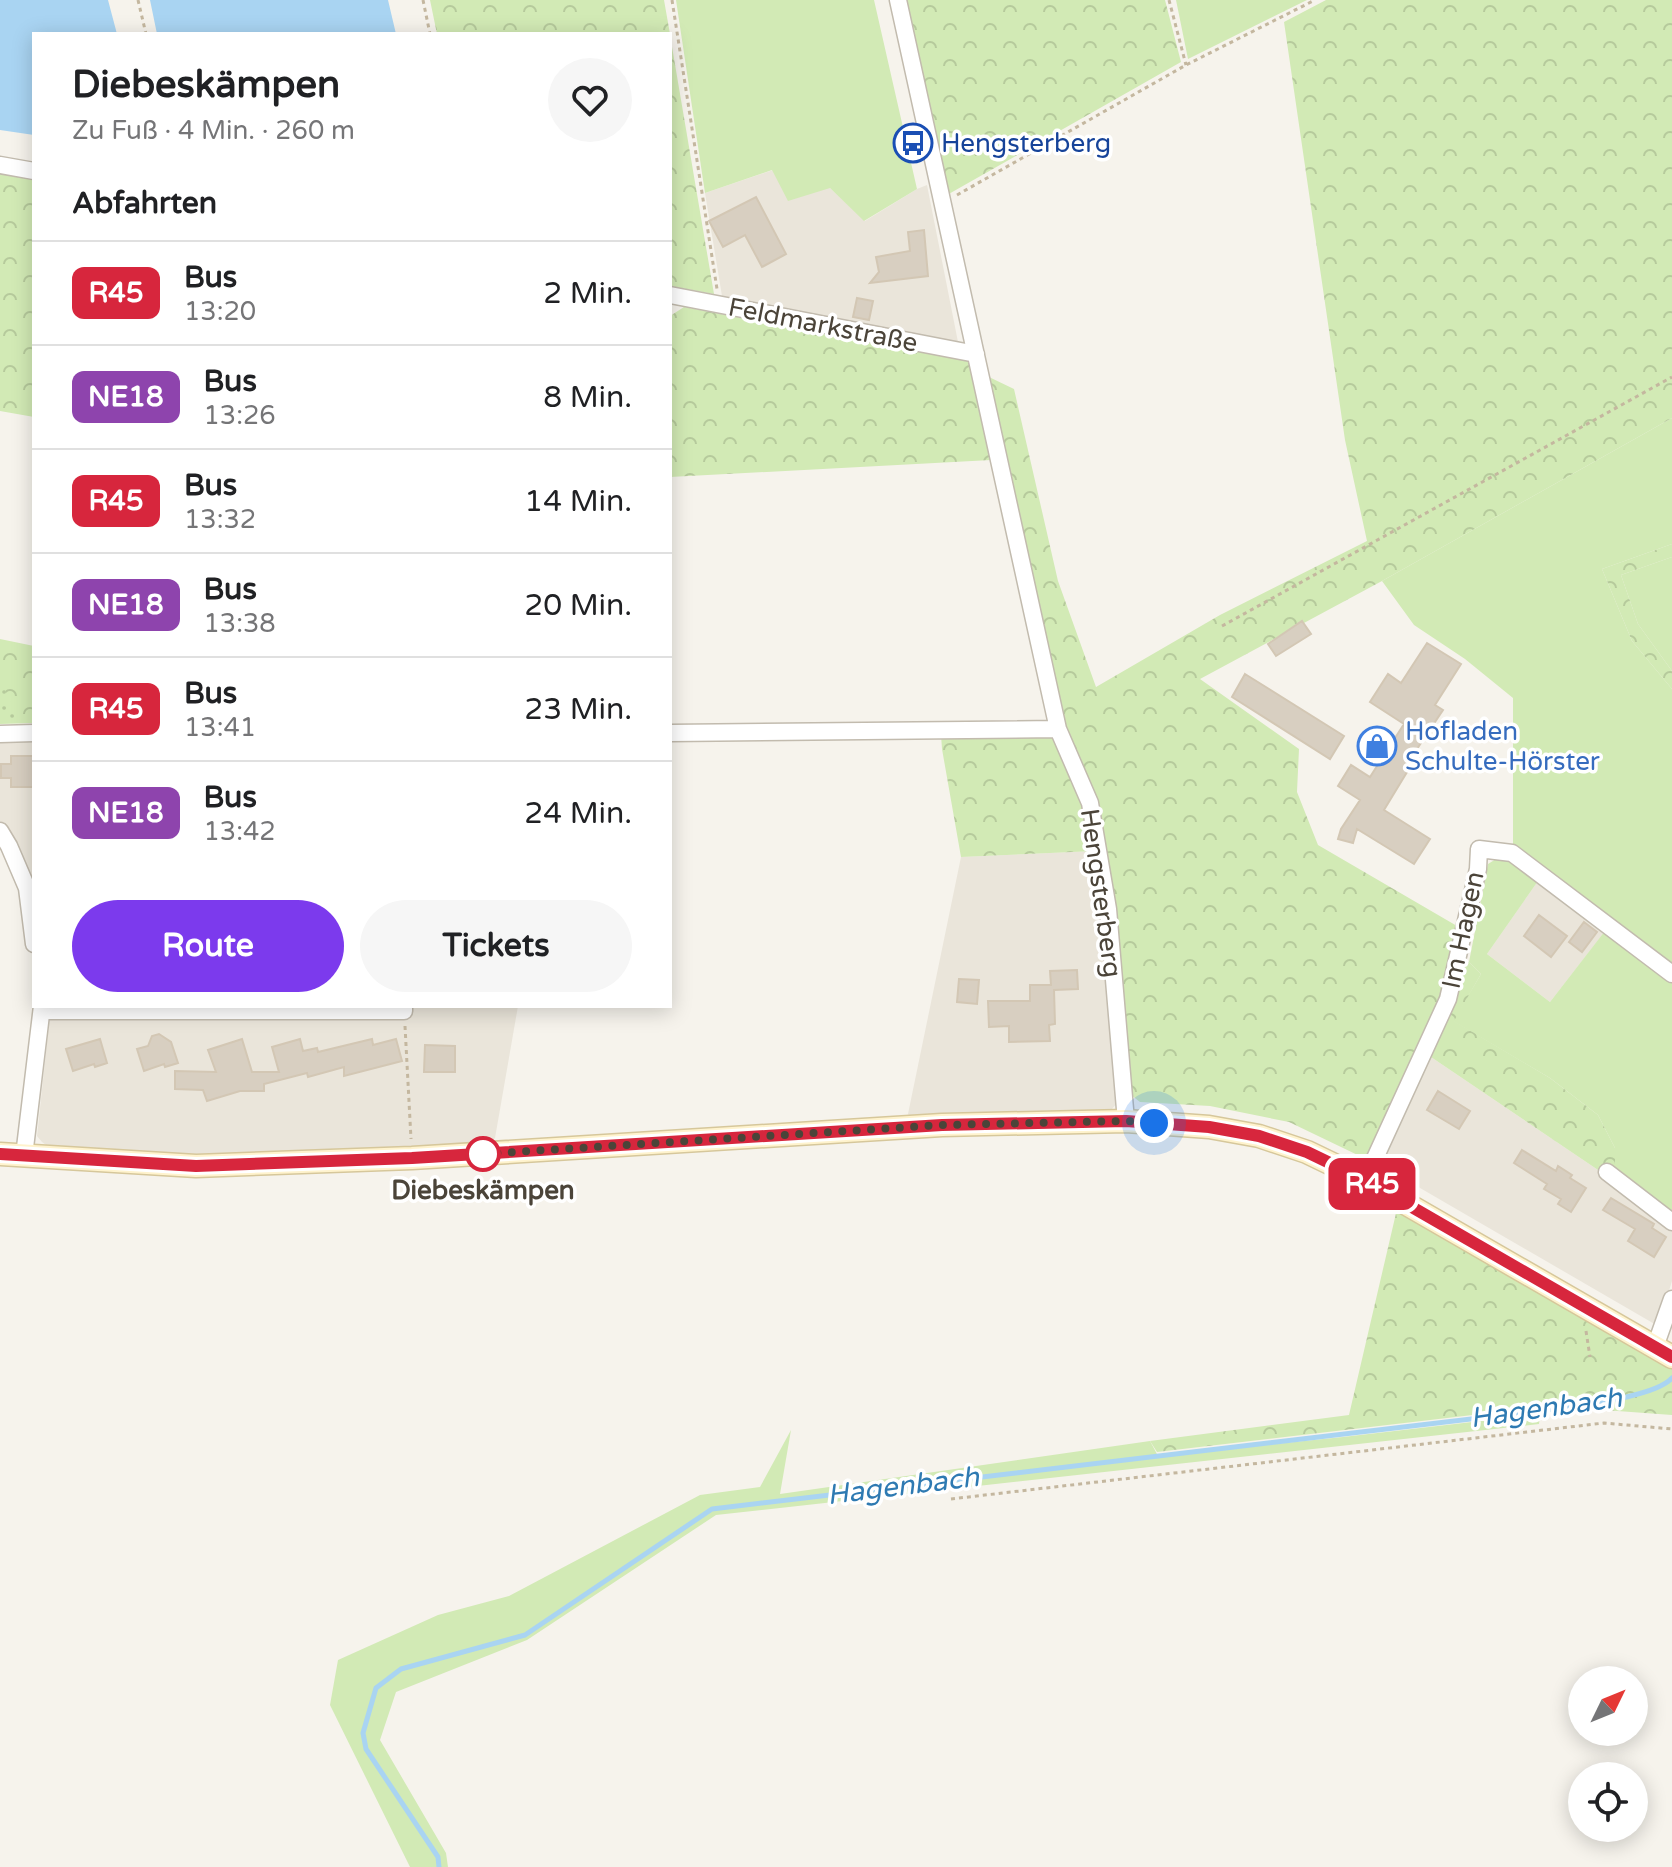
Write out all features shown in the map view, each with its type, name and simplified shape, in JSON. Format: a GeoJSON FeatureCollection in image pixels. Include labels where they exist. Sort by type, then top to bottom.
{"type":"FeatureCollection","features":[{"type":"Feature","properties":{"kind":"main road"},"geometry":{"type":"LineString","coordinates":[[0,1154],[196,1166],[412,1158],[942,1125],[1126,1121],[1209,1127],[1259,1136],[1307,1152],[1365,1180],[1664,1352]]}},
{"type":"Feature","properties":{"kind":"street","name":"Hengsterberg"},"geometry":{"type":"LineString","coordinates":[[898,0],[1058,729],[1090,803],[1108,909],[1126,1121]]}},
{"type":"Feature","properties":{"kind":"street"},"geometry":{"type":"LineString","coordinates":[[0,165],[32,171]]}},
{"type":"Feature","properties":{"kind":"street","name":"Feldmarkstraße"},"geometry":{"type":"LineString","coordinates":[[672,295],[976,354]]}},
{"type":"Feature","properties":{"kind":"street"},"geometry":{"type":"LineString","coordinates":[[672,733],[1058,729]]}},
{"type":"Feature","properties":{"kind":"street"},"geometry":{"type":"LineString","coordinates":[[0,734],[32,733]]}},
{"type":"Feature","properties":{"kind":"street"},"geometry":{"type":"LineString","coordinates":[[0,831],[27,888],[32,928]]}},
{"type":"Feature","properties":{"kind":"street","name":"Im Hagen"},"geometry":{"type":"LineString","coordinates":[[1365,1180],[1448,999],[1478,869],[1479,849],[1512,853],[1672,974]]}},
{"type":"Feature","properties":{"kind":"street"},"geometry":{"type":"LineString","coordinates":[[24,1156],[43,1008],[404,1008]]}},
{"type":"Feature","properties":{"kind":"street"},"geometry":{"type":"LineString","coordinates":[[1607,1172],[1672,1222]]}},
{"type":"Feature","properties":{"kind":"street"},"geometry":{"type":"LineString","coordinates":[[1664,1352],[1672,1299]]}},
{"type":"Feature","properties":{"kind":"path"},"geometry":{"type":"LineString","coordinates":[[138,0],[146,32]]}},
{"type":"Feature","properties":{"kind":"path"},"geometry":{"type":"LineString","coordinates":[[423,0],[430,32]]}},
{"type":"Feature","properties":{"kind":"path"},"geometry":{"type":"LineString","coordinates":[[672,0],[720,305]]}},
{"type":"Feature","properties":{"kind":"path"},"geometry":{"type":"LineString","coordinates":[[1169,0],[1186,65]]}},
{"type":"Feature","properties":{"kind":"path"},"geometry":{"type":"LineString","coordinates":[[944,202],[1186,65],[1315,0]]}},
{"type":"Feature","properties":{"kind":"path"},"geometry":{"type":"LineString","coordinates":[[1222,626],[1672,377]]}},
{"type":"Feature","properties":{"kind":"path"},"geometry":{"type":"LineString","coordinates":[[404,1008],[412,1158]]}},
{"type":"Feature","properties":{"kind":"path"},"geometry":{"type":"LineString","coordinates":[[951,1499],[1604,1423],[1672,1429]]}},
{"type":"Feature","properties":{"kind":"shaded area"},"geometry":{"type":"Polygon","coordinates":[[[773,170],[830,188],[865,221],[927,185],[958,342],[722,296],[705,193],[773,170]]]}},
{"type":"Feature","properties":{"kind":"shaded area"},"geometry":{"type":"Polygon","coordinates":[[[0,737],[32,738],[32,892],[14,842],[0,821],[0,737]]]}},
{"type":"Feature","properties":{"kind":"shaded area"},"geometry":{"type":"Polygon","coordinates":[[[1095,851],[1117,1103],[1112,1109],[911,1119],[908,1114],[961,857],[1095,851]]]}},
{"type":"Feature","properties":{"kind":"shaded area"},"geometry":{"type":"Polygon","coordinates":[[[1540,878],[1607,929],[1550,1002],[1487,954],[1540,878]]]}},
{"type":"Feature","properties":{"kind":"shaded area","name":"Diebeskämpen"},"geometry":{"type":"Polygon","coordinates":[[[51,1008],[518,1008],[495,1138],[489,1145],[194,1158],[53,1150],[37,1136],[51,1008]]]}},
{"type":"Feature","properties":{"kind":"shaded area"},"geometry":{"type":"Polygon","coordinates":[[[1428,1055],[1604,1174],[1672,1228],[1672,1281],[1658,1326],[1377,1163],[1428,1055]]]}},
{"type":"Feature","properties":{"kind":"green space"},"geometry":{"type":"Polygon","coordinates":[[[430,0],[664,0],[670,32],[437,32],[430,0]]]}},
{"type":"Feature","properties":{"kind":"green space"},"geometry":{"type":"Polygon","coordinates":[[[676,0],[874,0],[917,189],[864,221],[830,188],[788,201],[772,170],[705,193],[676,0]]]}},
{"type":"Feature","properties":{"kind":"green space"},"geometry":{"type":"Polygon","coordinates":[[[905,0],[1165,0],[1181,62],[947,195],[905,0]]]}},
{"type":"Feature","properties":{"kind":"green space"},"geometry":{"type":"Polygon","coordinates":[[[1176,0],[1307,0],[1188,59],[1176,0]]]}},
{"type":"Feature","properties":{"kind":"green space"},"geometry":{"type":"Polygon","coordinates":[[[1326,0],[1672,0],[1672,418],[1200,679],[1299,749],[1297,792],[1318,845],[1457,926],[1444,994],[1368,1160],[1289,1122],[1210,1106],[1140,1102],[1131,1095],[1113,910],[1063,722],[989,377],[1014,389],[1058,581],[1096,687],[1220,615],[1367,541],[1345,440],[1284,22],[1326,0]]]}},
{"type":"Feature","properties":{"kind":"green space"},"geometry":{"type":"Polygon","coordinates":[[[672,47],[714,294],[672,286],[672,47]]]}},
{"type":"Feature","properties":{"kind":"green space"},"geometry":{"type":"Polygon","coordinates":[[[0,171],[32,178],[32,417],[0,411],[0,171]]]}},
{"type":"Feature","properties":{"kind":"green space"},"geometry":{"type":"Polygon","coordinates":[[[684,307],[971,361],[991,460],[672,477],[672,315],[684,307]]]}},
{"type":"Feature","properties":{"kind":"green space"},"geometry":{"type":"Polygon","coordinates":[[[1672,418],[1672,544],[1602,569],[1632,641],[1672,689],[1672,964],[1528,854],[1513,846],[1513,698],[1465,659],[1414,625],[1382,581],[1672,418]]]}},
{"type":"Feature","properties":{"kind":"green space"},"geometry":{"type":"Polygon","coordinates":[[[1672,544],[1672,557],[1621,575],[1638,624],[1672,671],[1672,689],[1632,641],[1602,569],[1672,544]]]}},
{"type":"Feature","properties":{"kind":"green space"},"geometry":{"type":"Polygon","coordinates":[[[1672,557],[1672,671],[1638,624],[1621,575],[1672,557]]]}},
{"type":"Feature","properties":{"kind":"green space"},"geometry":{"type":"Polygon","coordinates":[[[0,639],[32,646],[32,723],[0,724],[0,639]]]}},
{"type":"Feature","properties":{"kind":"green space"},"geometry":{"type":"Polygon","coordinates":[[[0,679],[19,721],[0,722],[0,679]]]}},
{"type":"Feature","properties":{"kind":"green space"},"geometry":{"type":"Polygon","coordinates":[[[1056,732],[1088,803],[1095,851],[961,857],[941,735],[1056,732]]]}},
{"type":"Feature","properties":{"kind":"green space"},"geometry":{"type":"Polygon","coordinates":[[[1496,859],[1509,861],[1538,881],[1487,954],[1550,1002],[1605,931],[1672,982],[1672,1213],[1615,1169],[1615,1148],[1598,1115],[1550,1078],[1453,1021],[1481,974],[1469,962],[1488,864],[1496,859]]]}},
{"type":"Feature","properties":{"kind":"green space"},"geometry":{"type":"Polygon","coordinates":[[[1465,961],[1481,974],[1454,1021],[1550,1078],[1598,1115],[1615,1148],[1615,1169],[1604,1174],[1428,1055],[1465,961]]]}},
{"type":"Feature","properties":{"kind":"green space"},"geometry":{"type":"Polygon","coordinates":[[[1397,1209],[1672,1361],[1672,1415],[1549,1406],[1157,1452],[1150,1441],[1349,1415],[1397,1209]]]}},
{"type":"Feature","properties":{"kind":"green space"},"geometry":{"type":"Polygon","coordinates":[[[1540,1414],[1539,1424],[716,1515],[527,1640],[396,1692],[380,1740],[446,1853],[448,1867],[410,1867],[330,1705],[338,1660],[438,1615],[509,1596],[700,1495],[760,1487],[791,1430],[780,1494],[1150,1441],[1158,1456],[1540,1414]]]}},
{"type":"Feature","properties":{"kind":"water"},"geometry":{"type":"Polygon","coordinates":[[[0,0],[108,0],[116,32],[32,32],[32,135],[0,130],[0,0]]]}},
{"type":"Feature","properties":{"kind":"water"},"geometry":{"type":"Polygon","coordinates":[[[150,0],[388,0],[396,32],[157,32],[150,0]]]}},
{"type":"Feature","properties":{"kind":"building"},"geometry":{"type":"Polygon","coordinates":[[[756,197],[786,254],[762,267],[745,235],[723,247],[709,221],[756,197]]]}},
{"type":"Feature","properties":{"kind":"building"},"geometry":{"type":"Polygon","coordinates":[[[924,230],[928,276],[870,283],[879,272],[876,257],[910,251],[908,232],[924,230]]]}},
{"type":"Feature","properties":{"kind":"building"},"geometry":{"type":"Polygon","coordinates":[[[857,298],[873,301],[869,320],[853,317],[857,298]]]}},
{"type":"Feature","properties":{"kind":"building"},"geometry":{"type":"Polygon","coordinates":[[[1302,621],[1311,634],[1276,656],[1268,644],[1302,621]]]}},
{"type":"Feature","properties":{"kind":"building"},"geometry":{"type":"Polygon","coordinates":[[[1427,643],[1461,664],[1435,705],[1443,710],[1415,752],[1418,754],[1384,810],[1430,839],[1414,864],[1357,829],[1353,843],[1338,839],[1360,800],[1338,786],[1351,765],[1370,777],[1404,724],[1370,702],[1388,674],[1401,683],[1427,643]]]}},
{"type":"Feature","properties":{"kind":"building"},"geometry":{"type":"Polygon","coordinates":[[[1245,674],[1344,736],[1330,759],[1232,697],[1245,674]]]}},
{"type":"Feature","properties":{"kind":"building"},"geometry":{"type":"Polygon","coordinates":[[[11,756],[32,756],[32,787],[11,787],[11,778],[1,778],[1,764],[11,764],[11,756]]]}},
{"type":"Feature","properties":{"kind":"building"},"geometry":{"type":"Polygon","coordinates":[[[1539,915],[1567,936],[1551,957],[1524,936],[1539,915]]]}},
{"type":"Feature","properties":{"kind":"building"},"geometry":{"type":"Polygon","coordinates":[[[1584,922],[1597,932],[1582,952],[1569,942],[1584,922]]]}},
{"type":"Feature","properties":{"kind":"building"},"geometry":{"type":"Polygon","coordinates":[[[1077,970],[1078,989],[1054,990],[1055,1024],[1049,1025],[1050,1041],[1009,1042],[1009,1026],[989,1027],[988,1001],[1030,1001],[1030,985],[1051,985],[1050,971],[1077,970]]]}},
{"type":"Feature","properties":{"kind":"building"},"geometry":{"type":"Polygon","coordinates":[[[959,979],[979,980],[977,1004],[957,1002],[959,979]]]}},
{"type":"Feature","properties":{"kind":"building"},"geometry":{"type":"Polygon","coordinates":[[[159,1034],[171,1042],[178,1063],[144,1071],[137,1049],[148,1046],[152,1036],[159,1034]]]}},
{"type":"Feature","properties":{"kind":"building"},"geometry":{"type":"Polygon","coordinates":[[[100,1039],[107,1063],[73,1071],[66,1049],[100,1039]]]}},
{"type":"Feature","properties":{"kind":"building"},"geometry":{"type":"Polygon","coordinates":[[[242,1039],[252,1072],[279,1072],[272,1047],[300,1039],[303,1051],[317,1048],[318,1052],[372,1039],[373,1045],[396,1039],[402,1061],[344,1076],[344,1067],[308,1077],[307,1073],[264,1084],[264,1091],[240,1091],[207,1101],[203,1090],[175,1089],[175,1071],[216,1072],[208,1050],[242,1039]]]}},
{"type":"Feature","properties":{"kind":"building"},"geometry":{"type":"Polygon","coordinates":[[[425,1045],[455,1046],[455,1072],[424,1072],[425,1045]]]}},
{"type":"Feature","properties":{"kind":"building"},"geometry":{"type":"Polygon","coordinates":[[[1438,1091],[1470,1111],[1459,1129],[1427,1110],[1438,1091]]]}},
{"type":"Feature","properties":{"kind":"building"},"geometry":{"type":"Polygon","coordinates":[[[1522,1150],[1556,1171],[1558,1166],[1586,1188],[1571,1212],[1558,1204],[1561,1199],[1544,1189],[1547,1184],[1514,1163],[1522,1150]]]}},
{"type":"Feature","properties":{"kind":"building"},"geometry":{"type":"Polygon","coordinates":[[[1611,1198],[1654,1224],[1652,1228],[1666,1237],[1654,1257],[1628,1241],[1635,1229],[1603,1210],[1611,1198]]]}},
{"type":"Feature","properties":{"kind":"waterway","name":"Hagenbach"},"geometry":{"type":"LineString","coordinates":[[439,1867],[438,1857],[366,1749],[363,1733],[376,1688],[401,1669],[525,1635],[712,1509],[1547,1410],[1632,1396],[1663,1385],[1672,1378]]}},
{"type":"Feature","properties":{"kind":"bus line","name":"R45"},"geometry":{"type":"LineString","coordinates":[[0,1154],[196,1166],[412,1158],[942,1125],[1126,1121],[1209,1127],[1259,1136],[1307,1152],[1365,1180],[1672,1357]]}},
{"type":"Feature","properties":{"kind":"place","name":"Hengsterberg"},"geometry":{"type":"Point","coordinates":[913,143]}},
{"type":"Feature","properties":{"kind":"place","name":"Hofladen Schulte-Hörster"},"geometry":{"type":"Point","coordinates":[1377,746]}},
{"type":"Feature","properties":{"kind":"place","name":"Diebeskämpen"},"geometry":{"type":"Point","coordinates":[483,1154]}},
{"type":"Feature","properties":{"kind":"route"},"geometry":{"type":"LineString","coordinates":[[483,1154],[942,1125],[1154,1123]]}}]}
